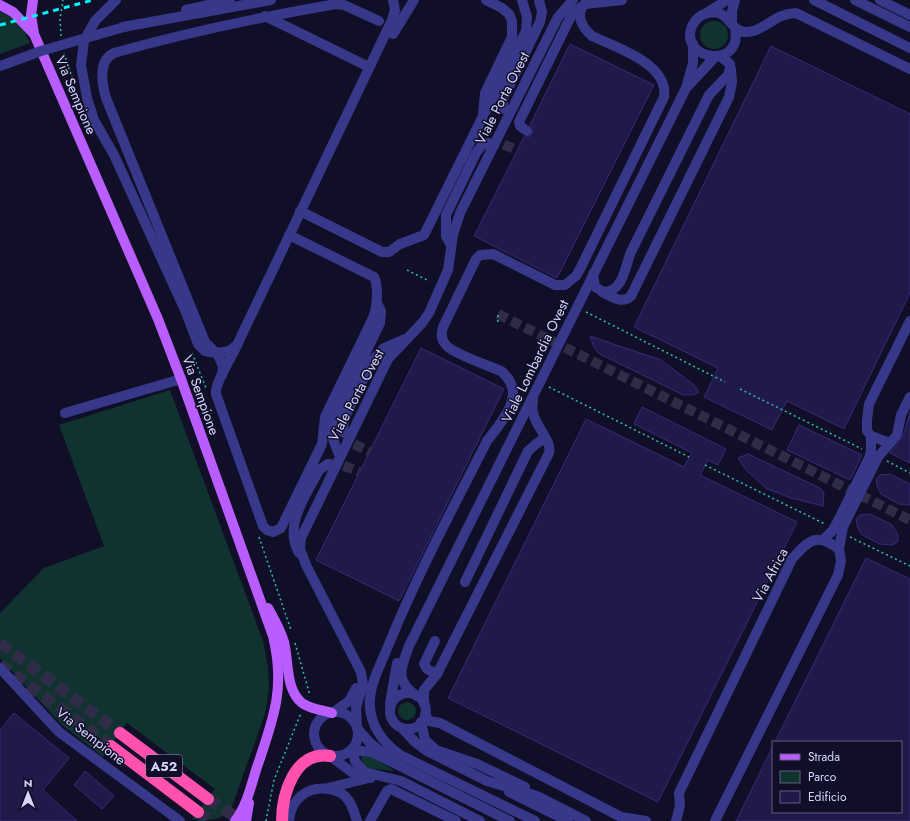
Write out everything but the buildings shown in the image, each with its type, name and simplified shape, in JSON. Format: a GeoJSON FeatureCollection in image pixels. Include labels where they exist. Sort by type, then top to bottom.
{"type":"FeatureCollection","features":[{"type":"Feature","properties":{"kind":"highway","name":"A52"},"geometry":{"type":"LineString","coordinates":[[120,733],[208,799]]}},
{"type":"Feature","properties":{"kind":"highway","name":"A52"},"geometry":{"type":"LineString","coordinates":[[111,746],[198,812]]}},
{"type":"Feature","properties":{"kind":"highway"},"geometry":{"type":"LineString","coordinates":[[282,821],[287,789],[296,771],[311,758],[323,755],[330,756]]}},
{"type":"Feature","properties":{"kind":"main road","name":"Via Sempione"},"geometry":{"type":"LineString","coordinates":[[33,0],[32,15],[34,34],[140,278],[181,379],[275,644],[279,685],[274,720],[254,777],[235,821]]}},
{"type":"Feature","properties":{"kind":"main road","name":"Via Sempione"},"geometry":{"type":"LineString","coordinates":[[0,5],[13,12],[34,34]]}},
{"type":"Feature","properties":{"kind":"main road"},"geometry":{"type":"LineString","coordinates":[[257,591],[277,624],[281,634],[286,652],[290,681],[295,695],[305,704],[332,713]]}},
{"type":"Feature","properties":{"kind":"main road","name":"Via Sempione"},"geometry":{"type":"LineString","coordinates":[[246,821],[254,777]]}},
{"type":"Feature","properties":{"kind":"street"},"geometry":{"type":"LineString","coordinates":[[116,0],[99,15],[84,41],[81,65],[87,98],[94,120],[114,155],[185,310],[198,344],[206,351],[216,354],[228,351],[237,345]]}},
{"type":"Feature","properties":{"kind":"street"},"geometry":{"type":"LineString","coordinates":[[0,66],[41,51],[123,27],[230,0]]}},
{"type":"Feature","properties":{"kind":"street"},"geometry":{"type":"LineString","coordinates":[[123,27],[271,0]]}},
{"type":"Feature","properties":{"kind":"street"},"geometry":{"type":"LineString","coordinates":[[288,235],[371,275],[376,284],[377,303],[370,326],[325,417],[322,444],[281,528],[276,532],[267,530],[263,526],[216,394],[216,388],[237,345],[288,235],[369,65],[394,16],[395,5],[393,0]]}},
{"type":"Feature","properties":{"kind":"street"},"geometry":{"type":"LineString","coordinates":[[265,16],[369,65],[375,70],[398,23],[405,16],[414,0]]}},
{"type":"Feature","properties":{"kind":"street"},"geometry":{"type":"LineString","coordinates":[[484,116],[485,93],[512,37],[513,25],[512,18],[506,10],[486,0]]}},
{"type":"Feature","properties":{"kind":"street"},"geometry":{"type":"LineString","coordinates":[[300,211],[382,252],[390,252],[400,244],[422,237],[430,225],[526,31],[527,17],[522,0]]}},
{"type":"Feature","properties":{"kind":"street"},"geometry":{"type":"LineString","coordinates":[[503,109],[503,100],[540,22],[542,12],[539,0]]}},
{"type":"Feature","properties":{"kind":"street","name":"Viale Porta Ovest"},"geometry":{"type":"LineString","coordinates":[[357,728],[356,707],[363,680],[362,672],[354,661],[306,565],[300,549],[301,538],[388,359],[422,323],[429,313],[448,270],[451,245],[460,213],[558,17],[573,0]]}},
{"type":"Feature","properties":{"kind":"street"},"geometry":{"type":"LineString","coordinates":[[527,131],[520,126],[520,119],[572,14],[585,4],[622,0]]}},
{"type":"Feature","properties":{"kind":"street"},"geometry":{"type":"LineString","coordinates":[[593,274],[595,286],[600,291],[620,300],[626,300],[631,296],[729,97],[732,82],[730,68],[725,58],[705,55],[696,49],[693,44],[691,34],[693,25],[699,17],[708,13],[727,0]]}},
{"type":"Feature","properties":{"kind":"street"},"geometry":{"type":"LineString","coordinates":[[718,56],[725,54],[732,46],[735,38],[732,11],[735,0]]}},
{"type":"Feature","properties":{"kind":"street"},"geometry":{"type":"LineString","coordinates":[[814,0],[910,48]]}},
{"type":"Feature","properties":{"kind":"street"},"geometry":{"type":"LineString","coordinates":[[855,0],[910,28]]}},
{"type":"Feature","properties":{"kind":"street"},"geometry":{"type":"LineString","coordinates":[[880,0],[910,15]]}},
{"type":"Feature","properties":{"kind":"street"},"geometry":{"type":"LineString","coordinates":[[222,375],[222,362],[205,342],[113,117],[103,87],[102,72],[108,57],[114,52],[193,32],[265,16],[340,4],[379,21]]}},
{"type":"Feature","properties":{"kind":"street"},"geometry":{"type":"LineString","coordinates":[[535,821],[400,755],[381,738],[374,724],[370,698],[375,680],[404,606],[487,441],[504,417],[514,394],[508,377],[501,371],[450,348],[442,339],[443,327],[476,259],[480,255],[488,253],[493,254],[555,285],[565,285],[571,281],[581,267],[664,97],[663,81],[654,68],[592,36],[585,29],[579,15],[580,9],[585,4]]}},
{"type":"Feature","properties":{"kind":"street"},"geometry":{"type":"LineString","coordinates":[[708,13],[722,14],[740,32],[749,32],[757,29],[780,15],[796,13],[910,69]]}},
{"type":"Feature","properties":{"kind":"street","name":"Viale Lombardia Ovest"},"geometry":{"type":"LineString","coordinates":[[390,709],[396,666],[408,646],[540,383],[686,88],[693,63],[693,44]]}},
{"type":"Feature","properties":{"kind":"street","name":"Viale Lombardia Ovest"},"geometry":{"type":"LineString","coordinates":[[686,88],[718,56]]}},
{"type":"Feature","properties":{"kind":"street"},"geometry":{"type":"LineString","coordinates":[[600,291],[611,291],[624,274],[631,252],[709,95],[726,77],[730,68]]}},
{"type":"Feature","properties":{"kind":"street"},"geometry":{"type":"LineString","coordinates":[[451,245],[446,236],[446,215],[476,153],[482,145],[488,143]]}},
{"type":"Feature","properties":{"kind":"street"},"geometry":{"type":"LineString","coordinates":[[340,457],[333,438],[332,422],[380,323],[381,311],[377,303]]}},
{"type":"Feature","properties":{"kind":"street"},"geometry":{"type":"LineString","coordinates":[[874,455],[871,436],[867,431],[869,404],[910,321]]}},
{"type":"Feature","properties":{"kind":"street"},"geometry":{"type":"LineString","coordinates":[[343,432],[344,419],[372,361],[384,348],[407,338]]}},
{"type":"Feature","properties":{"kind":"street"},"geometry":{"type":"LineString","coordinates":[[65,414],[181,379]]}},
{"type":"Feature","properties":{"kind":"street"},"geometry":{"type":"LineString","coordinates":[[534,394],[532,405],[533,416],[549,444],[549,453],[437,674],[424,690],[423,718],[425,740],[436,750],[478,764],[523,786],[537,796],[586,821]]}},
{"type":"Feature","properties":{"kind":"street"},"geometry":{"type":"LineString","coordinates":[[715,821],[838,575],[841,561],[838,531],[874,455],[890,443],[897,435],[902,415],[910,397]]}},
{"type":"Feature","properties":{"kind":"street"},"geometry":{"type":"LineString","coordinates":[[871,436],[890,443]]}},
{"type":"Feature","properties":{"kind":"street"},"geometry":{"type":"LineString","coordinates":[[464,582],[528,451],[545,438]]}},
{"type":"Feature","properties":{"kind":"street"},"geometry":{"type":"LineString","coordinates":[[306,565],[293,541],[293,524],[319,470],[328,464]]}},
{"type":"Feature","properties":{"kind":"street"},"geometry":{"type":"LineString","coordinates":[[823,540],[838,531]]}},
{"type":"Feature","properties":{"kind":"street","name":"Via Africa"},"geometry":{"type":"LineString","coordinates":[[676,821],[680,806],[679,793],[792,559],[810,541],[818,538],[823,540]]}},
{"type":"Feature","properties":{"kind":"street"},"geometry":{"type":"LineString","coordinates":[[823,540],[839,549]]}},
{"type":"Feature","properties":{"kind":"street"},"geometry":{"type":"LineString","coordinates":[[435,641],[424,664],[427,669],[437,674]]}},
{"type":"Feature","properties":{"kind":"street","name":"Viale Lombardia Ovest"},"geometry":{"type":"LineString","coordinates":[[408,646],[402,667],[401,677],[405,686],[417,696]]}},
{"type":"Feature","properties":{"kind":"street","name":"Viale Porta Ovest"},"geometry":{"type":"LineString","coordinates":[[332,713],[344,706],[354,694],[358,681],[354,661]]}},
{"type":"Feature","properties":{"kind":"street","name":"Via Sempione"},"geometry":{"type":"LineString","coordinates":[[0,668],[59,732],[178,819],[185,821]]}},
{"type":"Feature","properties":{"kind":"street"},"geometry":{"type":"LineString","coordinates":[[424,704],[417,696],[406,693],[394,698],[390,709],[393,720],[422,748],[568,821]]}},
{"type":"Feature","properties":{"kind":"street"},"geometry":{"type":"LineString","coordinates":[[366,778],[357,776],[330,756],[322,752],[317,745],[314,731],[320,719],[332,713],[346,715],[353,721],[370,743],[395,763]]}},
{"type":"Feature","properties":{"kind":"street"},"geometry":{"type":"LineString","coordinates":[[402,728],[412,728],[423,718]]}},
{"type":"Feature","properties":{"kind":"street"},"geometry":{"type":"LineString","coordinates":[[423,718],[440,723],[621,817],[646,821]]}},
{"type":"Feature","properties":{"kind":"street"},"geometry":{"type":"LineString","coordinates":[[330,756],[342,756],[352,750],[358,739],[357,728]]}},
{"type":"Feature","properties":{"kind":"street"},"geometry":{"type":"LineString","coordinates":[[352,750],[372,752],[510,821]]}},
{"type":"Feature","properties":{"kind":"street"},"geometry":{"type":"LineString","coordinates":[[352,750],[355,761],[364,772],[401,781],[480,821]]}},
{"type":"Feature","properties":{"kind":"street"},"geometry":{"type":"LineString","coordinates":[[289,821],[292,809],[302,794],[312,789],[324,788],[366,778],[385,777]]}},
{"type":"Feature","properties":{"kind":"street"},"geometry":{"type":"LineString","coordinates":[[487,781],[537,796]]}},
{"type":"Feature","properties":{"kind":"street"},"geometry":{"type":"LineString","coordinates":[[324,788],[336,791],[345,796],[351,804],[357,821]]}},
{"type":"Feature","properties":{"kind":"street"},"geometry":{"type":"LineString","coordinates":[[370,821],[387,791],[391,789],[456,821]]}},
{"type":"Feature","properties":{"kind":"path"},"geometry":{"type":"LineString","coordinates":[[407,270],[429,281]]}},
{"type":"Feature","properties":{"kind":"path"},"geometry":{"type":"LineString","coordinates":[[576,308],[726,382]]}},
{"type":"Feature","properties":{"kind":"path"},"geometry":{"type":"LineString","coordinates":[[498,314],[498,322]]}},
{"type":"Feature","properties":{"kind":"path"},"geometry":{"type":"LineString","coordinates":[[540,383],[689,457]]}},
{"type":"Feature","properties":{"kind":"path"},"geometry":{"type":"LineString","coordinates":[[740,389],[910,473]]}},
{"type":"Feature","properties":{"kind":"path"},"geometry":{"type":"LineString","coordinates":[[705,465],[910,566]]}},
{"type":"Feature","properties":{"kind":"green space"},"geometry":{"type":"Polygon","coordinates":[[[0,12],[12,18],[19,24],[30,43],[0,54],[0,12]]]}},
{"type":"Feature","properties":{"kind":"green space"},"geometry":{"type":"Polygon","coordinates":[[[714,21],[724,25],[728,35],[724,45],[714,49],[704,45],[700,35],[704,25],[714,21]]]}},
{"type":"Feature","properties":{"kind":"green space"},"geometry":{"type":"Polygon","coordinates":[[[170,390],[263,641],[268,667],[269,689],[265,714],[231,809],[223,816],[208,820],[192,819],[215,789],[127,723],[103,757],[62,725],[0,658],[0,613],[44,568],[104,546],[59,425],[170,390]]]}},
{"type":"Feature","properties":{"kind":"green space"},"geometry":{"type":"Polygon","coordinates":[[[403,702],[411,702],[416,707],[414,718],[411,720],[403,720],[398,715],[398,707],[403,702]]]}},
{"type":"Feature","properties":{"kind":"green space"},"geometry":{"type":"Polygon","coordinates":[[[365,755],[373,757],[393,771],[365,768],[361,757],[365,755]]]}},
{"type":"Feature","properties":{"kind":"tunnel"},"geometry":{"type":"LineString","coordinates":[[489,143],[500,143],[517,150]]}},
{"type":"Feature","properties":{"kind":"tunnel"},"geometry":{"type":"LineString","coordinates":[[498,314],[910,520]]}},
{"type":"Feature","properties":{"kind":"tunnel"},"geometry":{"type":"LineString","coordinates":[[345,433],[350,442],[370,452]]}},
{"type":"Feature","properties":{"kind":"tunnel"},"geometry":{"type":"LineString","coordinates":[[329,464],[340,464],[359,472]]}},
{"type":"Feature","properties":{"kind":"tunnel"},"geometry":{"type":"LineString","coordinates":[[0,643],[120,733]]}},
{"type":"Feature","properties":{"kind":"tunnel"},"geometry":{"type":"LineString","coordinates":[[0,664],[111,746]]}},
{"type":"Feature","properties":{"kind":"tunnel"},"geometry":{"type":"LineString","coordinates":[[208,799],[242,821]]}},
{"type":"Feature","properties":{"kind":"tunnel"},"geometry":{"type":"LineString","coordinates":[[198,812],[212,821]]}},
{"type":"Feature","properties":{"kind":"railway"},"geometry":{"type":"LineString","coordinates":[[0,25],[93,0]]}}]}
